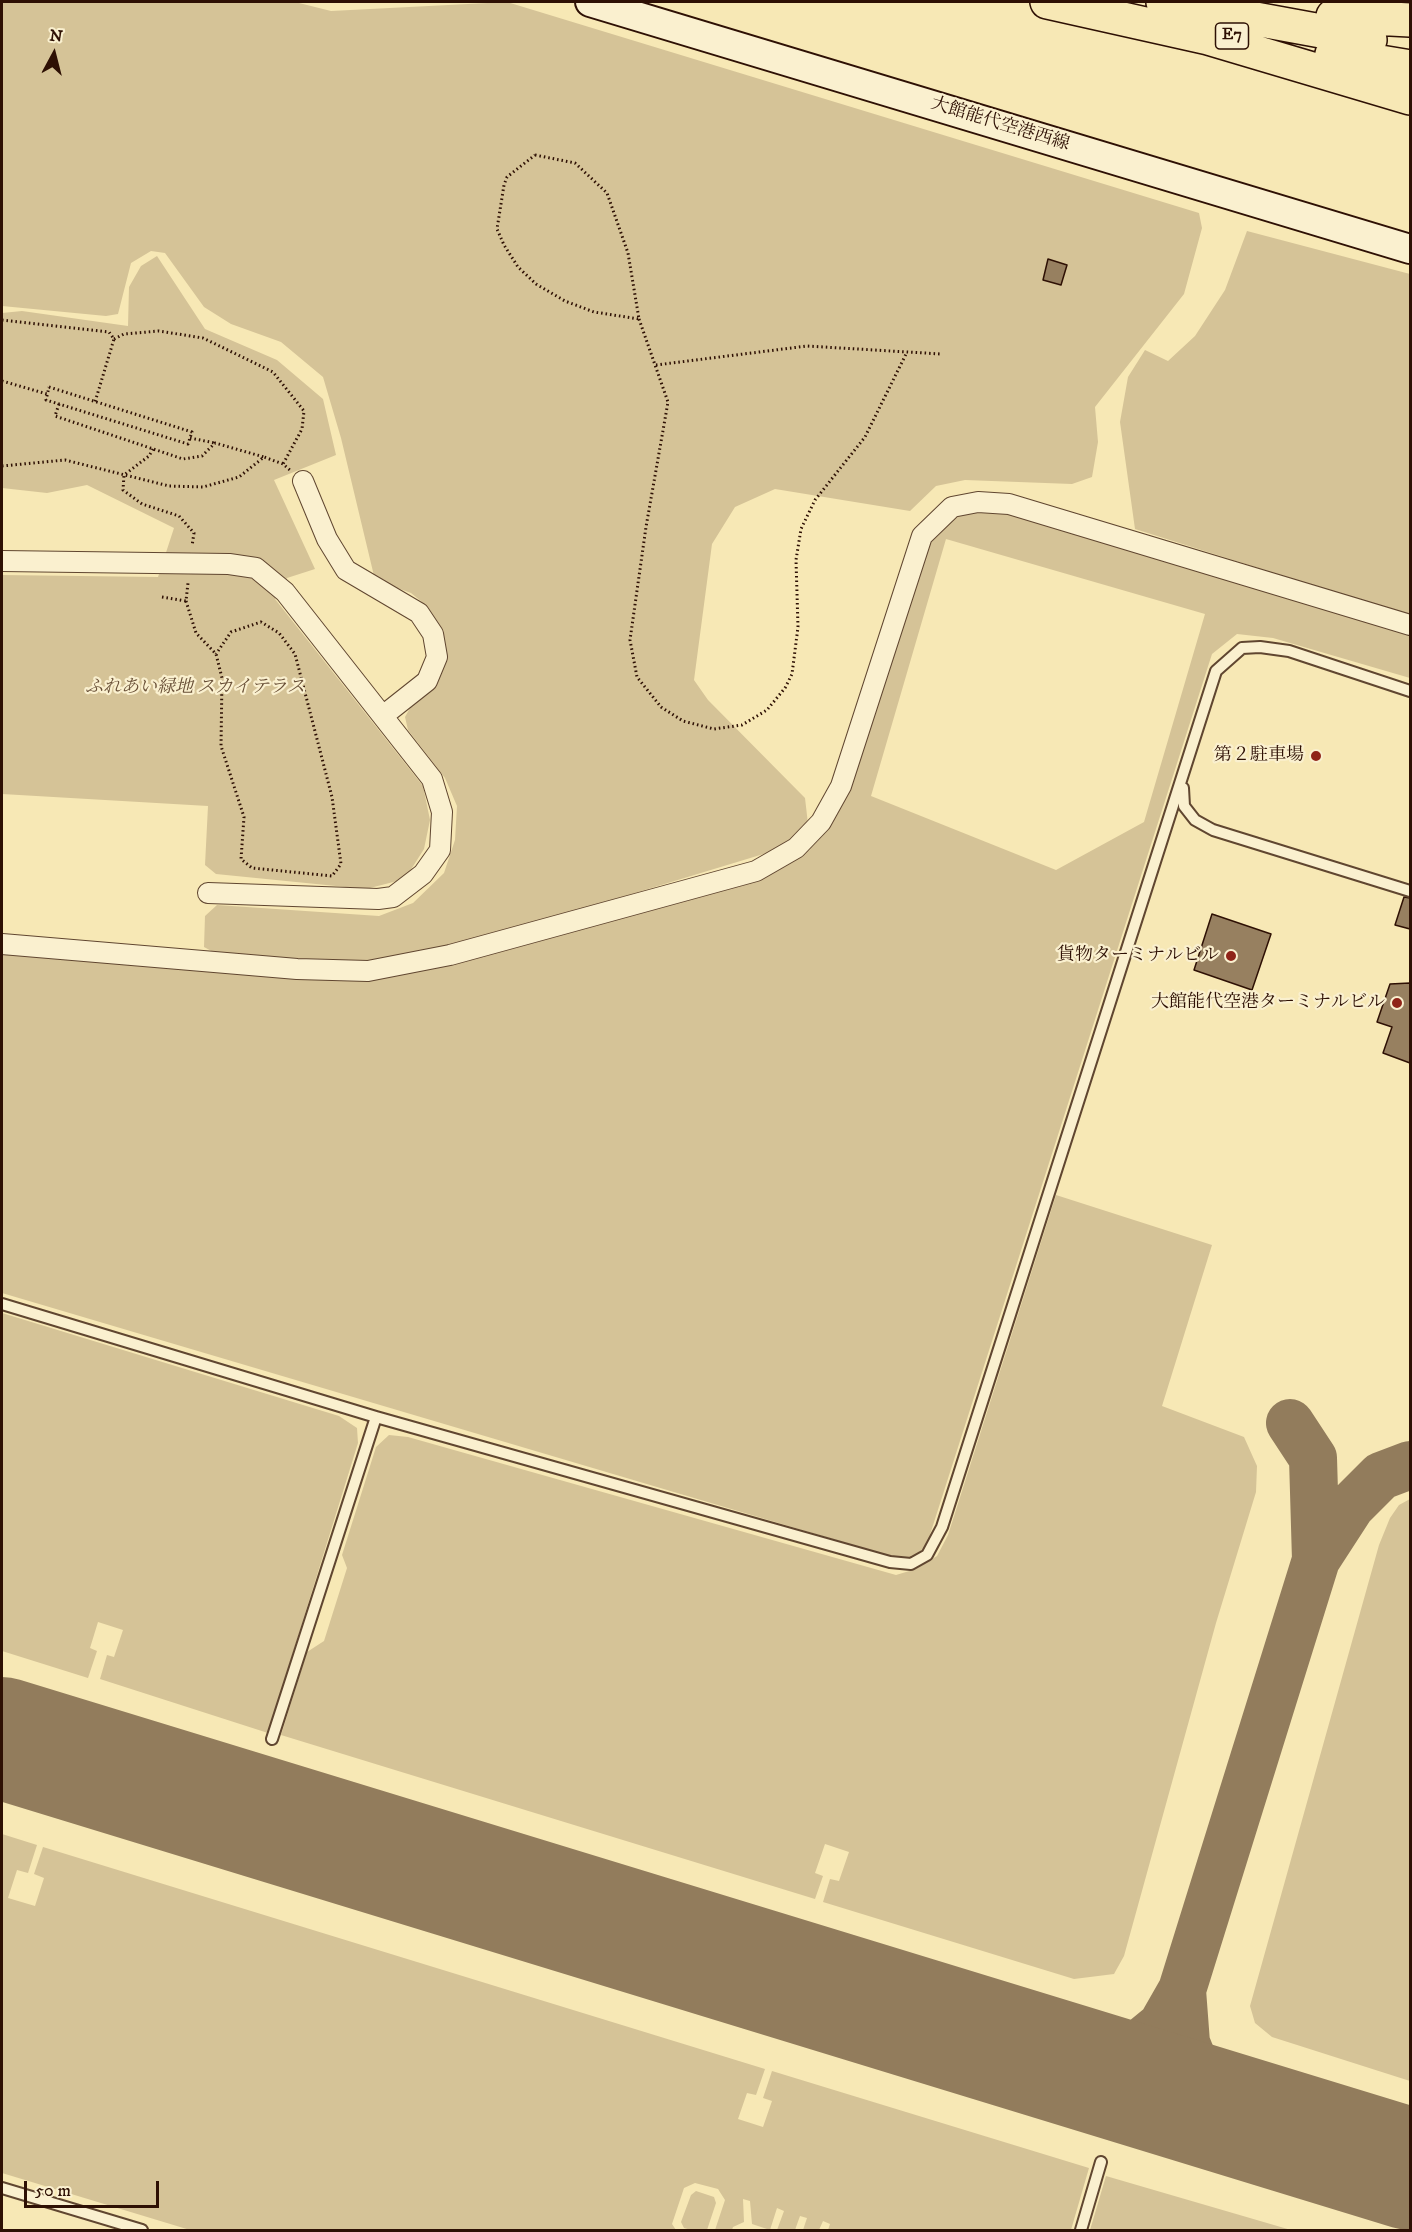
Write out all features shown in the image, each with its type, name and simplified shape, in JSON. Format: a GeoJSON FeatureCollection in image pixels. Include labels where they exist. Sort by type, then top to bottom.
{"type":"FeatureCollection","features":[{"type":"Feature","properties":{"kind":"highway"},"geometry":{"type":"LineString","coordinates":[[1047,2],[1208,38],[1410,98]]}},
{"type":"Feature","properties":{"kind":"highway","name":"E7"},"geometry":{"type":"LineString","coordinates":[[1054,2],[1410,68]]}},
{"type":"Feature","properties":{"kind":"highway","name":"E7"},"geometry":{"type":"LineString","coordinates":[[1163,2],[1410,47]]}},
{"type":"Feature","properties":{"kind":"highway"},"geometry":{"type":"LineString","coordinates":[[1218,2],[1336,17],[1410,20]]}},
{"type":"Feature","properties":{"kind":"main road","name":"大館能代空港西線"},"geometry":{"type":"LineString","coordinates":[[590,2],[1410,249]]}},
{"type":"Feature","properties":{"kind":"street"},"geometry":{"type":"LineString","coordinates":[[303,481],[327,539],[346,570],[419,613],[433,634],[436,657],[427,681],[384,715]]}},
{"type":"Feature","properties":{"kind":"street"},"geometry":{"type":"LineString","coordinates":[[2,944],[297,969],[368,971],[450,955],[756,871],[796,848],[821,822],[836,795],[922,536],[952,507],[978,502],[1009,504],[1410,626]]}},
{"type":"Feature","properties":{"kind":"street"},"geometry":{"type":"LineString","coordinates":[[2,561],[190,564],[256,568],[285,592],[384,715],[432,779],[442,812],[440,850],[423,874],[393,897],[378,899],[208,893]]}},
{"type":"Feature","properties":{"kind":"lane"},"geometry":{"type":"LineString","coordinates":[[2,1304],[376,1418],[890,1562],[911,1564],[927,1555],[942,1527],[1216,671],[1242,648],[1260,647],[1289,651],[1410,691]]}},
{"type":"Feature","properties":{"kind":"lane"},"geometry":{"type":"LineString","coordinates":[[1182,782],[1185,806],[1195,819],[1213,830],[1410,891]]}},
{"type":"Feature","properties":{"kind":"lane"},"geometry":{"type":"LineString","coordinates":[[272,1739],[376,1418]]}},
{"type":"Feature","properties":{"kind":"lane"},"geometry":{"type":"LineString","coordinates":[[1081,2230],[1101,2162]]}},
{"type":"Feature","properties":{"kind":"lane"},"geometry":{"type":"LineString","coordinates":[[2,2188],[142,2230]]}},
{"type":"Feature","properties":{"kind":"path"},"geometry":{"type":"LineString","coordinates":[[639,319],[594,312],[565,301],[536,284],[518,267],[504,245],[497,229],[504,185],[507,177],[535,155],[575,163],[607,193],[628,253],[639,319],[668,402],[646,527],[630,640],[637,677],[661,707],[683,721],[714,729],[742,725],[767,710],[785,688],[792,674],[798,627],[796,560],[801,529],[815,500],[865,436],[907,352]]}},
{"type":"Feature","properties":{"kind":"path"},"geometry":{"type":"LineString","coordinates":[[2,320],[109,332],[114,339]]}},
{"type":"Feature","properties":{"kind":"path"},"geometry":{"type":"LineString","coordinates":[[95,402],[114,339],[124,334],[159,331],[203,338],[273,372],[304,411],[302,429],[283,464]]}},
{"type":"Feature","properties":{"kind":"path"},"geometry":{"type":"LineString","coordinates":[[655,365],[807,346],[940,354]]}},
{"type":"Feature","properties":{"kind":"path"},"geometry":{"type":"LineString","coordinates":[[2,381],[47,394]]}},
{"type":"Feature","properties":{"kind":"path"},"geometry":{"type":"LineString","coordinates":[[49,387],[95,402],[192,432],[188,444],[46,399],[49,387]]}},
{"type":"Feature","properties":{"kind":"path"},"geometry":{"type":"LineString","coordinates":[[59,404],[55,416],[183,459],[202,456],[215,443]]}},
{"type":"Feature","properties":{"kind":"path"},"geometry":{"type":"LineString","coordinates":[[190,438],[215,443],[283,464],[303,481]]}},
{"type":"Feature","properties":{"kind":"path"},"geometry":{"type":"LineString","coordinates":[[153,448],[149,456],[124,475],[123,490],[142,504],[179,516],[194,533],[186,601],[196,633],[216,654],[222,678],[221,746],[244,817],[241,859],[252,868],[332,876],[341,864],[332,796],[295,654],[279,633],[261,622],[231,633],[216,654]]}},
{"type":"Feature","properties":{"kind":"path"},"geometry":{"type":"LineString","coordinates":[[2,466],[65,460],[169,486],[203,487],[239,477],[264,457]]}},
{"type":"Feature","properties":{"kind":"path"},"geometry":{"type":"LineString","coordinates":[[162,597],[186,601]]}},
{"type":"Feature","properties":{"kind":"green space"},"geometry":{"type":"Polygon","coordinates":[[[2,2],[295,2],[331,11],[507,2],[1199,213],[1202,228],[1184,294],[1095,407],[1098,442],[1092,477],[1072,484],[965,480],[936,486],[910,511],[775,489],[735,507],[712,544],[694,680],[708,700],[805,798],[808,824],[780,849],[503,933],[368,965],[217,954],[204,947],[205,916],[217,905],[379,916],[413,903],[444,873],[455,840],[457,806],[445,778],[408,730],[405,717],[411,706],[435,682],[444,659],[444,631],[428,607],[411,593],[375,580],[341,438],[323,377],[281,342],[231,324],[204,307],[165,253],[151,251],[131,263],[118,314],[106,316],[2,306],[2,2]]]}},
{"type":"Feature","properties":{"kind":"green space"},"geometry":{"type":"Polygon","coordinates":[[[1247,231],[1410,274],[1410,616],[1135,529],[1120,422],[1128,377],[1145,350],[1168,361],[1195,336],[1225,290],[1247,231]]]}},
{"type":"Feature","properties":{"kind":"green space","name":"ふれあい緑地 スカイテラス"},"geometry":{"type":"Polygon","coordinates":[[[157,256],[205,329],[277,360],[323,399],[336,455],[274,480],[315,569],[287,578],[275,599],[423,786],[430,820],[424,849],[405,879],[366,889],[216,874],[205,865],[208,806],[2,794],[2,575],[158,577],[174,528],[87,485],[47,493],[2,488],[2,313],[22,311],[128,326],[129,287],[141,266],[157,256]]]}},
{"type":"Feature","properties":{"kind":"green space"},"geometry":{"type":"Polygon","coordinates":[[[963,510],[1010,511],[1410,631],[1410,678],[1273,638],[1237,634],[1212,654],[927,1544],[916,1556],[900,1559],[2,1293],[2,950],[426,969],[504,951],[747,883],[809,850],[829,824],[927,543],[963,510]],[[946,539],[871,796],[1056,870],[1144,822],[1205,614],[946,539]]]}},
{"type":"Feature","properties":{"kind":"green space"},"geometry":{"type":"Polygon","coordinates":[[[1056,1195],[1212,1245],[1162,1406],[1244,1437],[1257,1466],[1256,1492],[1216,1623],[1124,1956],[1114,1974],[1074,1979],[823,1902],[830,1879],[839,1881],[849,1852],[825,1844],[815,1873],[823,1876],[815,1899],[281,1735],[307,1652],[324,1641],[347,1568],[342,1555],[376,1447],[389,1435],[408,1437],[896,1575],[916,1569],[937,1556],[948,1535],[1056,1195]]]}},
{"type":"Feature","properties":{"kind":"green space"},"geometry":{"type":"Polygon","coordinates":[[[2,1313],[339,1416],[357,1428],[358,1443],[268,1733],[100,1679],[107,1655],[114,1657],[123,1630],[98,1622],[90,1648],[97,1651],[88,1678],[2,1651],[2,1313]]]}},
{"type":"Feature","properties":{"kind":"green space"},"geometry":{"type":"Polygon","coordinates":[[[1410,1499],[1410,2081],[1272,2037],[1255,2023],[1250,2006],[1379,1545],[1390,1518],[1399,1505],[1410,1499]]]}},
{"type":"Feature","properties":{"kind":"green space"},"geometry":{"type":"Polygon","coordinates":[[[2,1834],[37,1845],[28,1873],[17,1870],[8,1898],[35,1906],[44,1878],[34,1874],[43,1847],[765,2069],[756,2095],[747,2093],[738,2119],[763,2127],[772,2101],[763,2098],[772,2071],[1089,2168],[1071,2230],[828,2230],[830,2224],[823,2221],[819,2230],[803,2230],[807,2218],[800,2216],[795,2230],[777,2230],[784,2211],[777,2208],[770,2230],[752,2224],[750,2201],[743,2199],[744,2222],[733,2227],[732,2230],[715,2230],[725,2200],[718,2189],[695,2183],[684,2188],[672,2224],[676,2230],[190,2230],[2,2173],[2,1834]]]}},
{"type":"Feature","properties":{"kind":"green space"},"geometry":{"type":"Polygon","coordinates":[[[1106,2176],[1291,2230],[1090,2230],[1106,2176]]]}},
{"type":"Feature","properties":{"kind":"green space"},"geometry":{"type":"Polygon","coordinates":[[[696,2191],[714,2197],[716,2203],[707,2230],[684,2228],[681,2222],[691,2195],[696,2191]]]}},
{"type":"Feature","properties":{"kind":"building"},"geometry":{"type":"Polygon","coordinates":[[[1048,259],[1067,265],[1061,285],[1043,280],[1048,259]]]}},
{"type":"Feature","properties":{"kind":"building"},"geometry":{"type":"Polygon","coordinates":[[[1404,897],[1410,898],[1410,929],[1395,925],[1404,897]]]}},
{"type":"Feature","properties":{"kind":"building","name":"貨物ターミナルビル"},"geometry":{"type":"Polygon","coordinates":[[[1212,914],[1271,934],[1252,990],[1194,970],[1212,914]]]}},
{"type":"Feature","properties":{"kind":"building","name":"大館能代空港ターミナルビル"},"geometry":{"type":"Polygon","coordinates":[[[1410,983],[1410,1063],[1383,1053],[1392,1027],[1377,1022],[1390,984],[1410,983]]]}},
{"type":"Feature","properties":{"kind":"taxiway"},"geometry":{"type":"LineString","coordinates":[[1290,1423],[1313,1458],[1316,1560]]}},
{"type":"Feature","properties":{"kind":"taxiway"},"geometry":{"type":"LineString","coordinates":[[1057,2061],[1109,2058],[1134,2048],[1162,2025],[1182,1990],[1316,1560],[1351,1506],[1381,1476],[1410,1465]]}},
{"type":"Feature","properties":{"kind":"taxiway"},"geometry":{"type":"LineString","coordinates":[[1182,1990],[1186,2043],[1198,2073],[1219,2096],[1251,2120]]}},
{"type":"Feature","properties":{"kind":"runway"},"geometry":{"type":"LineString","coordinates":[[2,1738],[1410,2169]]}},
{"type":"Feature","properties":{"kind":"place","name":"第２駐車場"},"geometry":{"type":"Point","coordinates":[1316,756]}},
{"type":"Feature","properties":{"kind":"place","name":"貨物ターミナルビル"},"geometry":{"type":"Point","coordinates":[1231,956]}},
{"type":"Feature","properties":{"kind":"place","name":"大館能代空港ターミナルビル"},"geometry":{"type":"Point","coordinates":[1397,1003]}}]}
